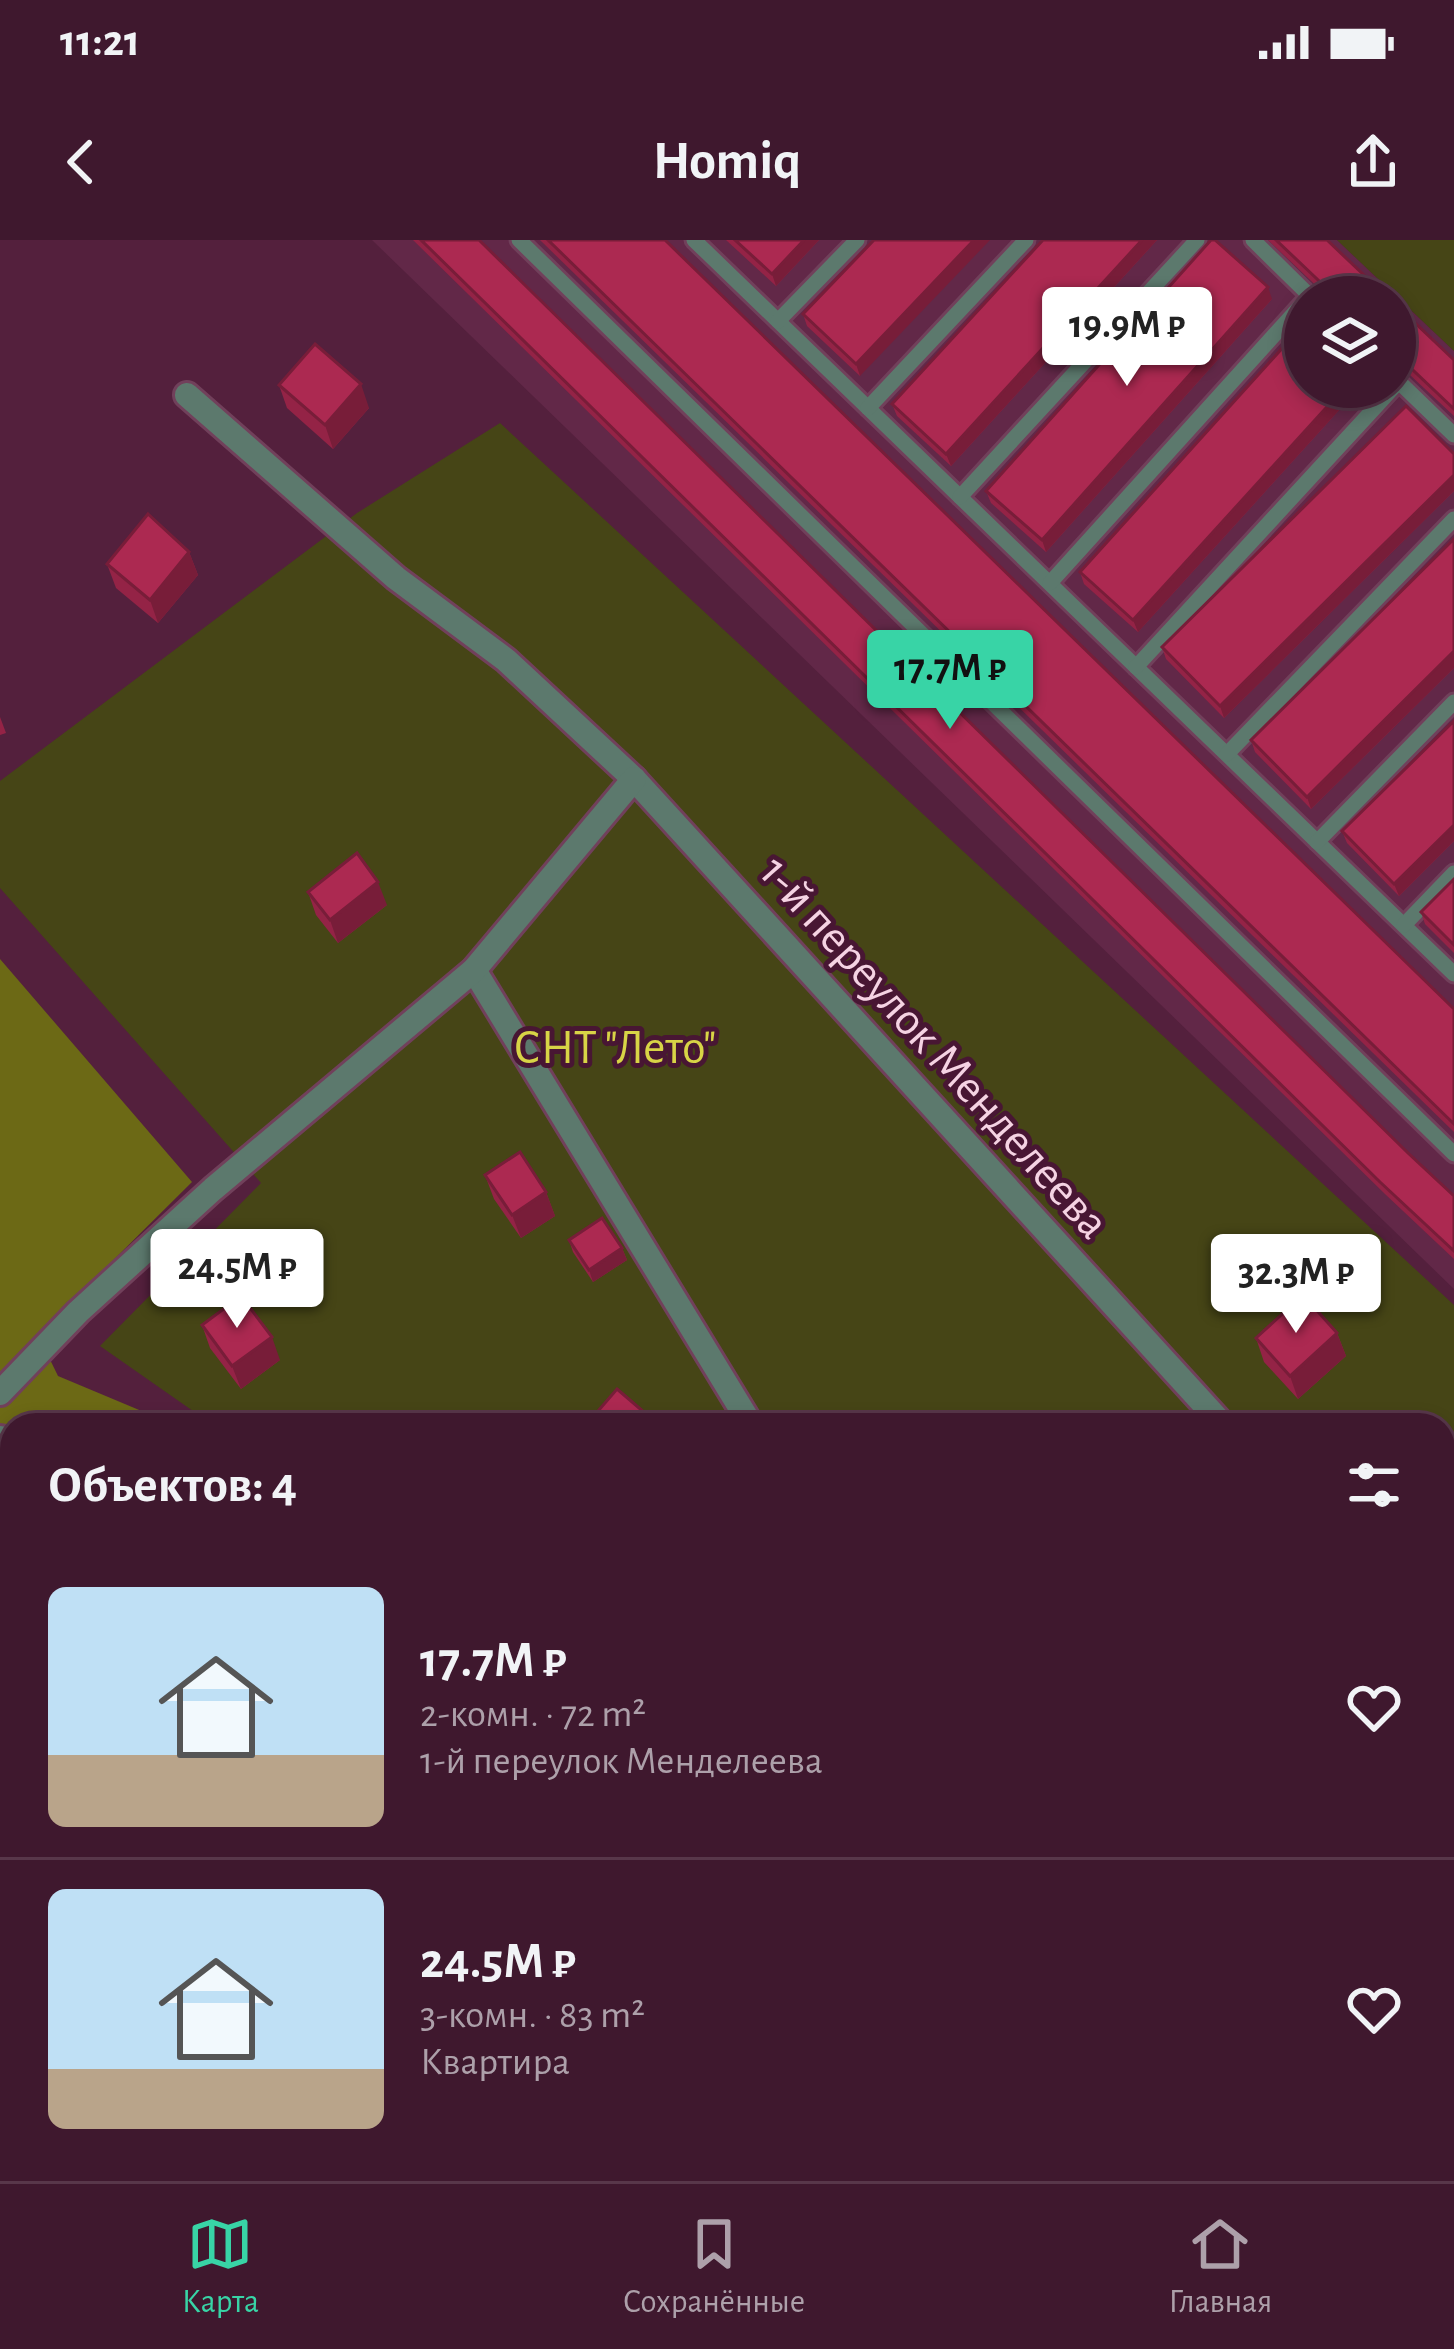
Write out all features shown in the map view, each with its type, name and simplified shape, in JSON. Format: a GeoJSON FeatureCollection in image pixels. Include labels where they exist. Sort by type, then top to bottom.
{"type":"FeatureCollection","features":[{"type":"Feature","properties":{"kind":"street","name":"1-й переулок Менделеева"},"geometry":{"type":"LineString","coordinates":[[187,395],[396,578],[506,660],[634,779],[1212,1413]]}},
{"type":"Feature","properties":{"kind":"street"},"geometry":{"type":"LineString","coordinates":[[0,1393],[78,1312],[213,1189],[474,970],[634,779]]}},
{"type":"Feature","properties":{"kind":"street"},"geometry":{"type":"LineString","coordinates":[[474,970],[744,1413]]}},
{"type":"Feature","properties":{"kind":"lane"},"geometry":{"type":"LineString","coordinates":[[518,240],[1454,1154]]}},
{"type":"Feature","properties":{"kind":"lane"},"geometry":{"type":"LineString","coordinates":[[694,240],[1454,974]]}},
{"type":"Feature","properties":{"kind":"lane"},"geometry":{"type":"LineString","coordinates":[[778,321],[857,240]]}},
{"type":"Feature","properties":{"kind":"lane"},"geometry":{"type":"LineString","coordinates":[[868,408],[1026,240]]}},
{"type":"Feature","properties":{"kind":"lane"},"geometry":{"type":"LineString","coordinates":[[960,497],[1197,240]]}},
{"type":"Feature","properties":{"kind":"lane"},"geometry":{"type":"LineString","coordinates":[[1252,240],[1287,276]]}},
{"type":"Feature","properties":{"kind":"lane"},"geometry":{"type":"LineString","coordinates":[[1050,584],[1284,326]]}},
{"type":"Feature","properties":{"kind":"lane"},"geometry":{"type":"LineString","coordinates":[[1416,401],[1454,435]]}},
{"type":"Feature","properties":{"kind":"lane"},"geometry":{"type":"LineString","coordinates":[[1136,667],[1373,408]]}},
{"type":"Feature","properties":{"kind":"lane"},"geometry":{"type":"LineString","coordinates":[[1227,754],[1454,519]]}},
{"type":"Feature","properties":{"kind":"lane"},"geometry":{"type":"LineString","coordinates":[[1318,842],[1454,702]]}},
{"type":"Feature","properties":{"kind":"lane"},"geometry":{"type":"LineString","coordinates":[[1404,925],[1454,873]]}},
{"type":"Feature","properties":{"kind":"shaded area"},"geometry":{"type":"Polygon","coordinates":[[[372,240],[1337,240],[1375,276],[1284,276],[1284,408],[1416,408],[1416,315],[1454,351],[1454,1289],[372,240]]]}},
{"type":"Feature","properties":{"kind":"shaded area"},"geometry":{"type":"Polygon","coordinates":[[[0,959],[192,1182],[38,1335],[58,1376],[146,1413],[0,1413],[0,959]]]}},
{"type":"Feature","properties":{"kind":"green space"},"geometry":{"type":"Polygon","coordinates":[[[1337,240],[1454,240],[1454,351],[1416,315],[1416,276],[1375,276],[1337,240]]]}},
{"type":"Feature","properties":{"kind":"green space","name":"СНТ \"Лето\""},"geometry":{"type":"Polygon","coordinates":[[[500,423],[1454,1305],[1454,1413],[196,1413],[100,1346],[261,1183],[0,888],[0,781],[357,513],[500,423]]]}},
{"type":"Feature","properties":{"kind":"building"},"geometry":{"type":"Polygon","coordinates":[[[421,240],[479,240],[1454,1196],[1454,1251],[1380,1182],[421,240]]]}},
{"type":"Feature","properties":{"kind":"building"},"geometry":{"type":"Polygon","coordinates":[[[548,240],[665,240],[1454,1009],[1454,1124],[548,240]]]}},
{"type":"Feature","properties":{"kind":"building"},"geometry":{"type":"Polygon","coordinates":[[[735,240],[804,240],[772,274],[735,240]]]}},
{"type":"Feature","properties":{"kind":"building"},"geometry":{"type":"Polygon","coordinates":[[[874,240],[974,240],[856,364],[803,314],[874,240]]]}},
{"type":"Feature","properties":{"kind":"building"},"geometry":{"type":"Polygon","coordinates":[[[1043,240],[1142,240],[946,454],[892,404],[1043,240]]]}},
{"type":"Feature","properties":{"kind":"building"},"geometry":{"type":"Polygon","coordinates":[[[1211,240],[1268,287],[1042,540],[986,491],[1211,240]]]}},
{"type":"Feature","properties":{"kind":"building"},"geometry":{"type":"Polygon","coordinates":[[[1276,240],[1327,240],[1365,276],[1314,276],[1276,240]]]}},
{"type":"Feature","properties":{"kind":"building"},"geometry":{"type":"Polygon","coordinates":[[[1416,324],[1454,360],[1454,409],[1416,373],[1416,324]]]}},
{"type":"Feature","properties":{"kind":"building"},"geometry":{"type":"Polygon","coordinates":[[[315,344],[361,384],[325,425],[279,385],[315,344]]]}},
{"type":"Feature","properties":{"kind":"building"},"geometry":{"type":"Polygon","coordinates":[[[1284,346],[1284,408],[1326,408],[1133,620],[1080,572],[1284,346]]]}},
{"type":"Feature","properties":{"kind":"building"},"geometry":{"type":"Polygon","coordinates":[[[1404,408],[1454,454],[1454,475],[1220,706],[1162,647],[1404,408]]]}},
{"type":"Feature","properties":{"kind":"building"},"geometry":{"type":"Polygon","coordinates":[[[148,514],[189,552],[150,600],[107,564],[148,514]]]}},
{"type":"Feature","properties":{"kind":"building"},"geometry":{"type":"Polygon","coordinates":[[[1454,539],[1454,651],[1307,797],[1251,740],[1454,539]]]}},
{"type":"Feature","properties":{"kind":"building"},"geometry":{"type":"Polygon","coordinates":[[[1454,721],[1454,825],[1394,884],[1342,831],[1454,721]]]}},
{"type":"Feature","properties":{"kind":"building"},"geometry":{"type":"Polygon","coordinates":[[[357,853],[378,882],[330,920],[308,892],[357,853]]]}},
{"type":"Feature","properties":{"kind":"building"},"geometry":{"type":"Polygon","coordinates":[[[1454,879],[1454,945],[1421,912],[1454,879]]]}},
{"type":"Feature","properties":{"kind":"building"},"geometry":{"type":"Polygon","coordinates":[[[520,1152],[546,1192],[512,1215],[485,1175],[520,1152]]]}},
{"type":"Feature","properties":{"kind":"building"},"geometry":{"type":"Polygon","coordinates":[[[602,1218],[622,1248],[589,1270],[569,1240],[602,1218]]]}},
{"type":"Feature","properties":{"kind":"building"},"geometry":{"type":"Polygon","coordinates":[[[1303,1295],[1337,1333],[1290,1376],[1256,1338],[1303,1295]]]}},
{"type":"Feature","properties":{"kind":"building"},"geometry":{"type":"Polygon","coordinates":[[[241,1296],[272,1337],[232,1366],[202,1325],[241,1296]]]}},
{"type":"Feature","properties":{"kind":"building"},"geometry":{"type":"Polygon","coordinates":[[[617,1389],[645,1413],[596,1413],[617,1389]]]}}]}
